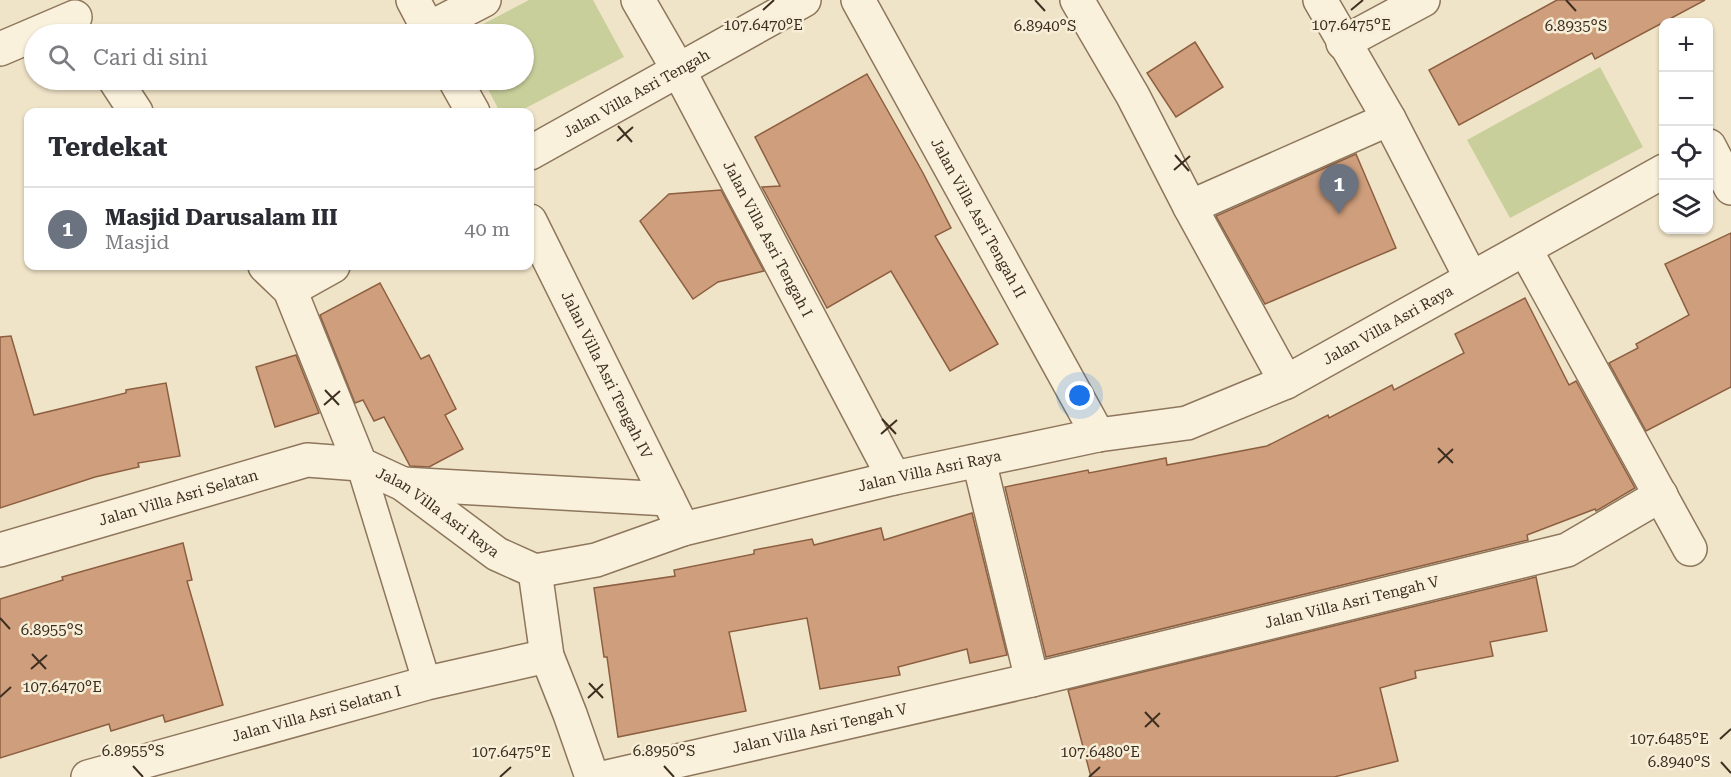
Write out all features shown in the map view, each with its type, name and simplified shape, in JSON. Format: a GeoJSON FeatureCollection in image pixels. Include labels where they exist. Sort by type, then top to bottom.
{"type":"FeatureCollection","features":[{"type":"Feature","properties":{"kind":"street"},"geometry":{"type":"LineString","coordinates":[[413,0],[425,24]]}},
{"type":"Feature","properties":{"kind":"street"},"geometry":{"type":"LineString","coordinates":[[443,24],[484,0]]}},
{"type":"Feature","properties":{"kind":"street","name":"Jalan Villa Asri Tengah I"},"geometry":{"type":"LineString","coordinates":[[638,0],[679,71],[894,478]]}},
{"type":"Feature","properties":{"kind":"street","name":"Jalan Villa Asri Tengah"},"geometry":{"type":"LineString","coordinates":[[534,151],[804,0]]}},
{"type":"Feature","properties":{"kind":"street","name":"Jalan Villa Asri Tengah II"},"geometry":{"type":"LineString","coordinates":[[858,0],[1098,435]]}},
{"type":"Feature","properties":{"kind":"street"},"geometry":{"type":"LineString","coordinates":[[1077,0],[1133,96],[1190,207],[1286,381]]}},
{"type":"Feature","properties":{"kind":"street"},"geometry":{"type":"LineString","coordinates":[[1320,0],[1389,119],[1471,278]]}},
{"type":"Feature","properties":{"kind":"street"},"geometry":{"type":"LineString","coordinates":[[1343,43],[1423,0]]}},
{"type":"Feature","properties":{"kind":"street"},"geometry":{"type":"LineString","coordinates":[[59,24],[76,17]]}},
{"type":"Feature","properties":{"kind":"street"},"geometry":{"type":"LineString","coordinates":[[0,49],[24,39]]}},
{"type":"Feature","properties":{"kind":"street"},"geometry":{"type":"LineString","coordinates":[[122,90],[133,108]]}},
{"type":"Feature","properties":{"kind":"street"},"geometry":{"type":"LineString","coordinates":[[461,90],[471,108]]}},
{"type":"Feature","properties":{"kind":"street"},"geometry":{"type":"LineString","coordinates":[[1190,207],[1389,119]]}},
{"type":"Feature","properties":{"kind":"street"},"geometry":{"type":"LineString","coordinates":[[1713,144],[1731,134]]}},
{"type":"Feature","properties":{"kind":"street"},"geometry":{"type":"LineString","coordinates":[[1713,154],[1731,188]]}},
{"type":"Feature","properties":{"kind":"street","name":"Jalan Villa Asri Raya"},"geometry":{"type":"LineString","coordinates":[[290,290],[360,464],[403,484],[497,554],[535,571],[596,560],[683,529],[894,478],[1098,435],[1186,423],[1286,381],[1659,174]]}},
{"type":"Feature","properties":{"kind":"street","name":"Jalan Villa Asri Tengah IV"},"geometry":{"type":"LineString","coordinates":[[534,229],[683,529]]}},
{"type":"Feature","properties":{"kind":"street"},"geometry":{"type":"LineString","coordinates":[[1524,249],[1690,549]]}},
{"type":"Feature","properties":{"kind":"street"},"geometry":{"type":"LineString","coordinates":[[269,270],[290,290],[326,270]]}},
{"type":"Feature","properties":{"kind":"street","name":"Jalan Villa Asri Selatan"},"geometry":{"type":"LineString","coordinates":[[0,550],[308,460],[360,464]]}},
{"type":"Feature","properties":{"kind":"street"},"geometry":{"type":"LineString","coordinates":[[979,461],[1032,680]]}},
{"type":"Feature","properties":{"kind":"street"},"geometry":{"type":"LineString","coordinates":[[403,484],[668,499]]}},
{"type":"Feature","properties":{"kind":"street","name":"Jalan Villa Asri Tengah V"},"geometry":{"type":"LineString","coordinates":[[607,777],[1032,680],[1567,550],[1660,495]]}},
{"type":"Feature","properties":{"kind":"street"},"geometry":{"type":"LineString","coordinates":[[535,571],[547,656],[592,777]]}},
{"type":"Feature","properties":{"kind":"street","name":"Jalan Villa Asri Selatan I"},"geometry":{"type":"LineString","coordinates":[[88,777],[427,683],[547,656]]}},
{"type":"Feature","properties":{"kind":"lane"},"geometry":{"type":"LineString","coordinates":[[360,464],[427,683]]}},
{"type":"Feature","properties":{"kind":"green space"},"geometry":{"type":"Polygon","coordinates":[[[529,0],[593,0],[624,57],[526,108],[498,108],[488,90],[534,90],[534,24],[483,24],[529,0]]]}},
{"type":"Feature","properties":{"kind":"green space"},"geometry":{"type":"Polygon","coordinates":[[[1600,67],[1643,147],[1510,218],[1467,140],[1600,67]]]}},
{"type":"Feature","properties":{"kind":"building"},"geometry":{"type":"Polygon","coordinates":[[[1557,0],[1705,0],[1671,18],[1659,18],[1659,25],[1595,59],[1592,53],[1459,125],[1429,70],[1557,0]]]}},
{"type":"Feature","properties":{"kind":"building"},"geometry":{"type":"Polygon","coordinates":[[[1195,42],[1223,87],[1176,117],[1147,73],[1195,42]]]}},
{"type":"Feature","properties":{"kind":"building"},"geometry":{"type":"Polygon","coordinates":[[[867,74],[951,228],[935,236],[998,344],[950,371],[891,271],[827,308],[762,187],[780,186],[755,137],[867,74]]]}},
{"type":"Feature","properties":{"kind":"building"},"geometry":{"type":"Polygon","coordinates":[[[1356,154],[1396,248],[1265,304],[1216,216],[1356,154]]]}},
{"type":"Feature","properties":{"kind":"building"},"geometry":{"type":"Polygon","coordinates":[[[721,190],[764,271],[718,282],[693,299],[640,221],[669,194],[721,190]]]}},
{"type":"Feature","properties":{"kind":"building"},"geometry":{"type":"Polygon","coordinates":[[[1731,233],[1731,387],[1646,431],[1609,363],[1638,348],[1636,344],[1689,315],[1665,264],[1731,233]]]}},
{"type":"Feature","properties":{"kind":"building"},"geometry":{"type":"Polygon","coordinates":[[[380,283],[421,359],[429,355],[456,409],[445,415],[463,449],[429,467],[410,466],[384,417],[374,421],[363,400],[355,403],[320,315],[380,283]]]}},
{"type":"Feature","properties":{"kind":"building"},"geometry":{"type":"Polygon","coordinates":[[[1525,298],[1569,385],[1576,381],[1635,488],[1596,511],[1595,509],[1527,535],[1528,540],[1046,657],[1005,487],[1088,470],[1089,473],[1166,458],[1167,465],[1267,446],[1328,415],[1329,418],[1392,385],[1394,390],[1464,353],[1455,334],[1525,298]]]}},
{"type":"Feature","properties":{"kind":"building"},"geometry":{"type":"Polygon","coordinates":[[[11,336],[34,415],[126,393],[126,390],[166,383],[180,456],[138,463],[139,467],[95,477],[0,508],[0,337],[11,336]]]}},
{"type":"Feature","properties":{"kind":"building"},"geometry":{"type":"Polygon","coordinates":[[[296,355],[319,413],[275,427],[256,367],[296,355]]]}},
{"type":"Feature","properties":{"kind":"building"},"geometry":{"type":"Polygon","coordinates":[[[972,513],[1007,655],[970,663],[967,649],[898,667],[900,675],[820,689],[807,618],[729,632],[746,711],[618,737],[607,657],[604,657],[594,588],[675,576],[674,570],[754,554],[754,550],[812,539],[814,545],[881,528],[884,540],[972,513]]]}},
{"type":"Feature","properties":{"kind":"building"},"geometry":{"type":"Polygon","coordinates":[[[183,543],[192,580],[187,581],[223,705],[165,722],[163,715],[111,731],[109,724],[0,758],[0,599],[63,580],[62,577],[183,543]]]}},
{"type":"Feature","properties":{"kind":"building"},"geometry":{"type":"Polygon","coordinates":[[[1536,577],[1547,631],[1490,642],[1493,656],[1415,671],[1416,678],[1380,688],[1398,761],[1334,777],[1091,777],[1068,690],[1536,577]]]}},
{"type":"Feature","properties":{"kind":"place","name":"Masjid Darusalam III"},"geometry":{"type":"Point","coordinates":[1339,214]}}]}
